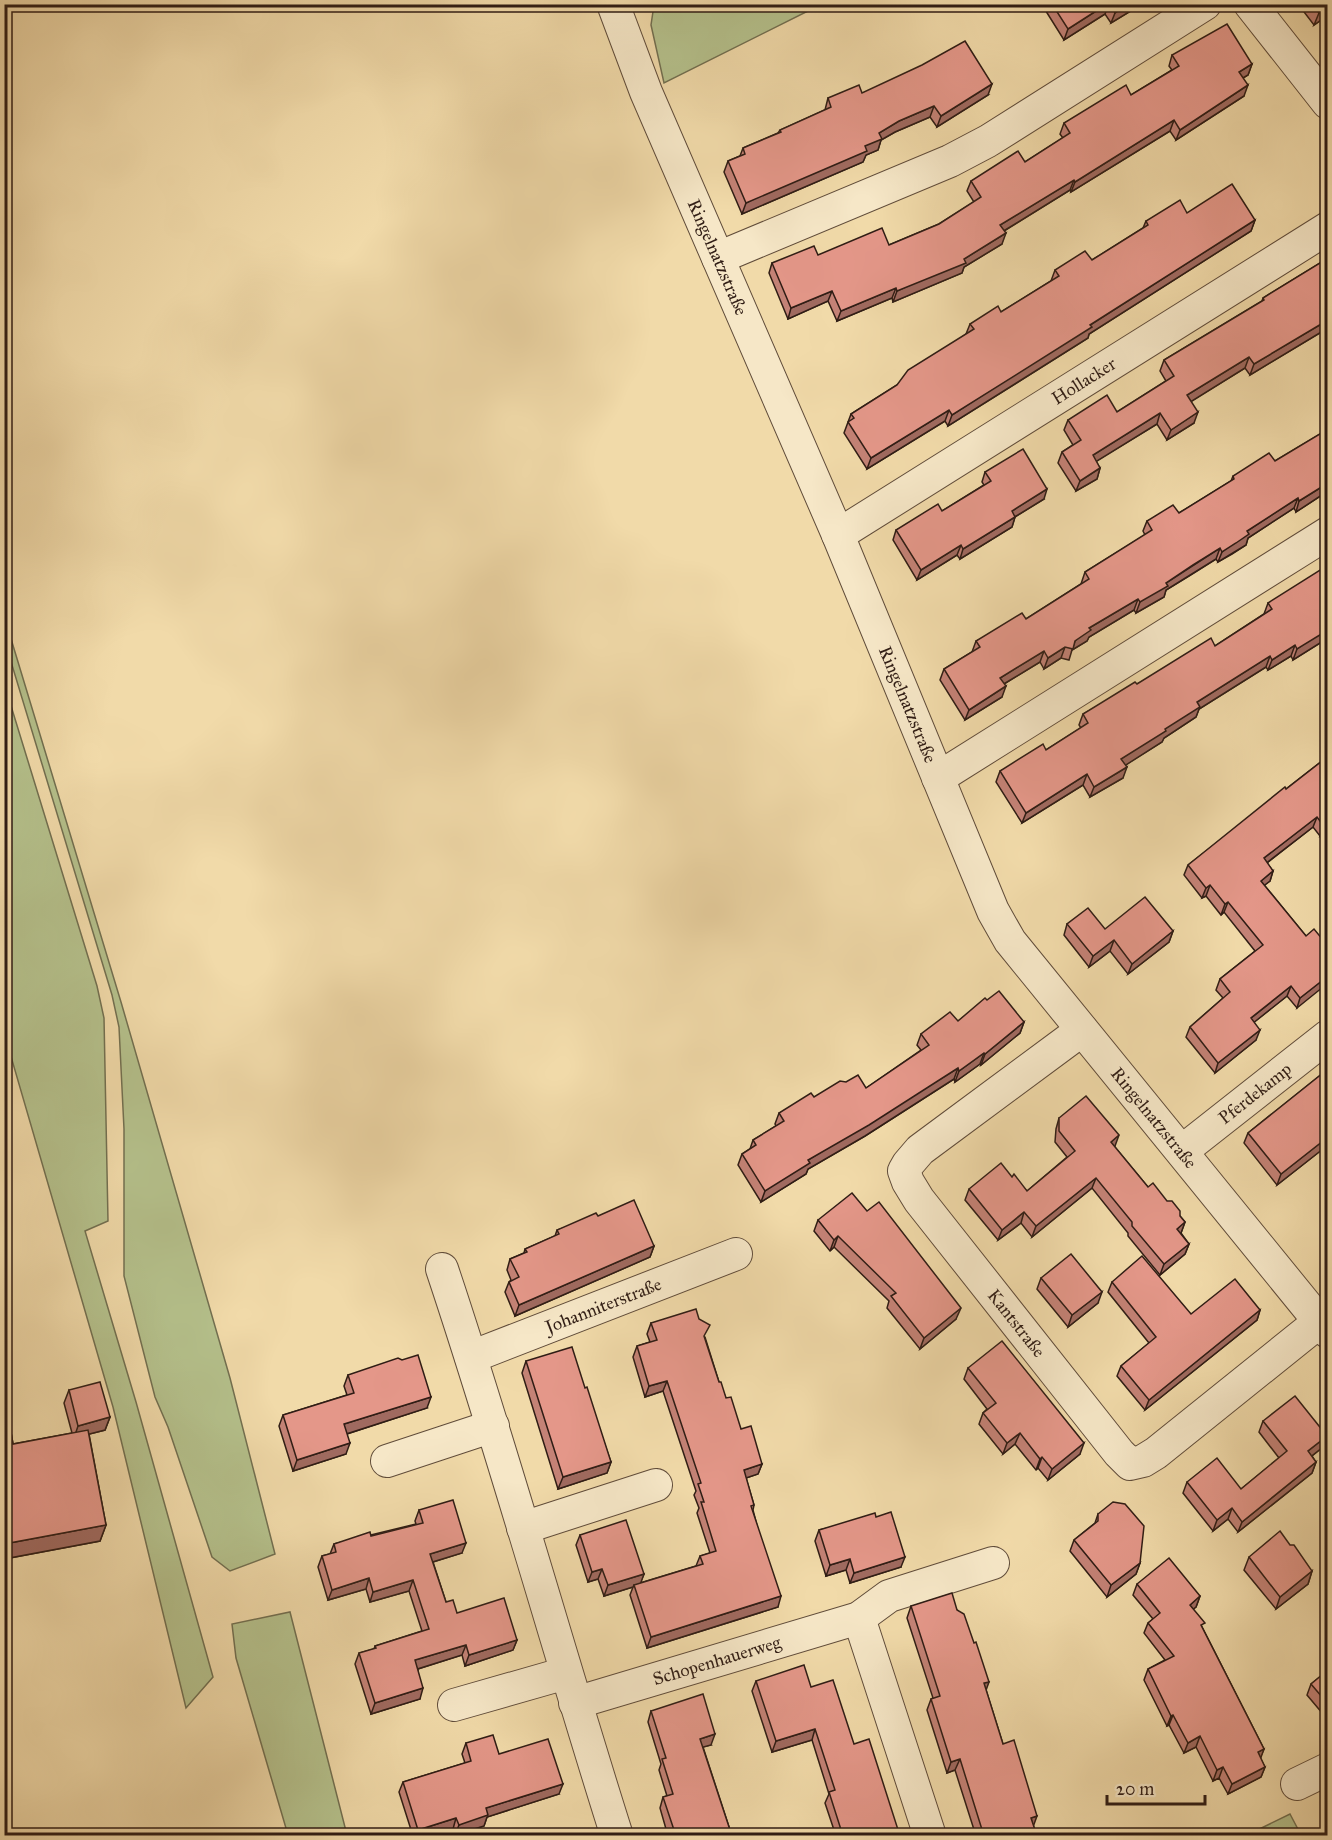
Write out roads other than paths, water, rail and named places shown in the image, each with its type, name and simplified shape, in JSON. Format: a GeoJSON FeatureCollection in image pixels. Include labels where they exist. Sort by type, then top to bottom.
{"type":"FeatureCollection","features":[{"type":"Feature","properties":{"kind":"street","name":"Ringelnatzstraße"},"geometry":{"type":"LineString","coordinates":[[613,4],[642,81],[838,535],[993,911],[1010,941],[1323,1327]]}},
{"type":"Feature","properties":{"kind":"street"},"geometry":{"type":"LineString","coordinates":[[718,258],[950,161],[988,141],[1205,4]]}},
{"type":"Feature","properties":{"kind":"street"},"geometry":{"type":"LineString","coordinates":[[1250,4],[1328,103]]}},
{"type":"Feature","properties":{"kind":"street","name":"Hollacker"},"geometry":{"type":"LineString","coordinates":[[838,535],[1328,228]]}},
{"type":"Feature","properties":{"kind":"street"},"geometry":{"type":"LineString","coordinates":[[938,778],[1328,534]]}},
{"type":"Feature","properties":{"kind":"street","name":"Kantstraße"},"geometry":{"type":"LineString","coordinates":[[1082,1030],[920,1150],[904,1171],[919,1200],[1119,1453],[1130,1464],[1143,1461],[1156,1453],[1323,1327]]}},
{"type":"Feature","properties":{"kind":"street","name":"Pferdekamp"},"geometry":{"type":"LineString","coordinates":[[1182,1151],[1328,1036]]}},
{"type":"Feature","properties":{"kind":"street","name":"Johanniterstraße"},"geometry":{"type":"LineString","coordinates":[[471,1357],[736,1254]]}},
{"type":"Feature","properties":{"kind":"street"},"geometry":{"type":"LineString","coordinates":[[442,1269],[493,1426],[617,1836]]}},
{"type":"Feature","properties":{"kind":"street"},"geometry":{"type":"LineString","coordinates":[[387,1461],[493,1426]]}},
{"type":"Feature","properties":{"kind":"street"},"geometry":{"type":"LineString","coordinates":[[524,1528],[656,1485]]}},
{"type":"Feature","properties":{"kind":"street","name":"Schopenhauerweg"},"geometry":{"type":"LineString","coordinates":[[575,1703],[859,1618],[889,1596],[993,1563]]}},
{"type":"Feature","properties":{"kind":"street"},"geometry":{"type":"LineString","coordinates":[[859,1618],[930,1836]]}},
{"type":"Feature","properties":{"kind":"street"},"geometry":{"type":"LineString","coordinates":[[454,1706],[566,1673]]}},
{"type":"Feature","properties":{"kind":"street"},"geometry":{"type":"LineString","coordinates":[[1297,1785],[1328,1769]]}}]}
